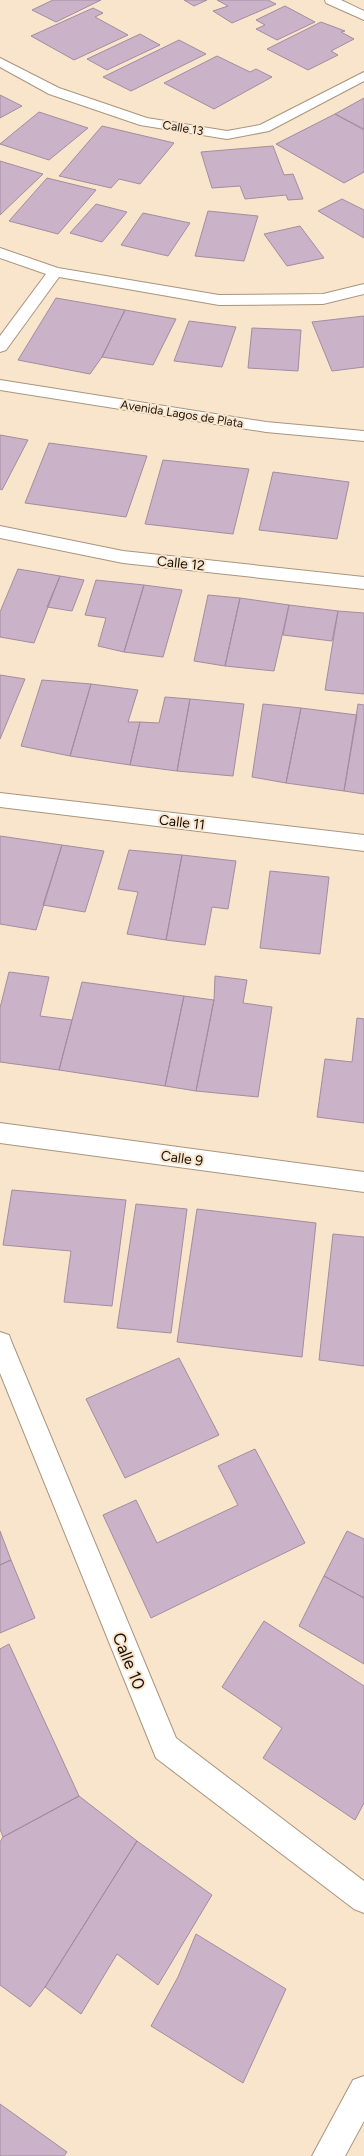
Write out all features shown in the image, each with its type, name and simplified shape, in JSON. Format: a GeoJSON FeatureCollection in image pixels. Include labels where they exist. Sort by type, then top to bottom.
{"type":"FeatureCollection","features":[{"type":"Feature","properties":{"kind":"street"},"geometry":{"type":"LineString","coordinates":[[331,0],[364,16]]}},
{"type":"Feature","properties":{"kind":"street","name":"Calle 13"},"geometry":{"type":"LineString","coordinates":[[0,62],[54,91],[145,122],[227,135],[264,128],[364,76]]}},
{"type":"Feature","properties":{"kind":"street"},"geometry":{"type":"LineString","coordinates":[[0,253],[55,272],[219,300],[323,299],[364,289]]}},
{"type":"Feature","properties":{"kind":"street"},"geometry":{"type":"LineString","coordinates":[[0,347],[55,272]]}},
{"type":"Feature","properties":{"kind":"street","name":"Avenida Lagos de Plata"},"geometry":{"type":"LineString","coordinates":[[0,385],[266,427],[364,436]]}},
{"type":"Feature","properties":{"kind":"street","name":"Calle 12"},"geometry":{"type":"LineString","coordinates":[[0,532],[123,557],[364,583]]}},
{"type":"Feature","properties":{"kind":"street","name":"Calle 11"},"geometry":{"type":"LineString","coordinates":[[0,800],[364,843]]}},
{"type":"Feature","properties":{"kind":"street","name":"Calle 9"},"geometry":{"type":"LineString","coordinates":[[0,1134],[364,1182]]}},
{"type":"Feature","properties":{"kind":"street","name":"Calle 10"},"geometry":{"type":"LineString","coordinates":[[0,1342],[166,1748],[364,1899]]}},
{"type":"Feature","properties":{"kind":"street"},"geometry":{"type":"LineString","coordinates":[[328,2156],[364,2091]]}},
{"type":"Feature","properties":{"kind":"building"},"geometry":{"type":"Polygon","coordinates":[[[53,0],[101,0],[56,22],[32,10],[53,0]]]}},
{"type":"Feature","properties":{"kind":"building"},"geometry":{"type":"Polygon","coordinates":[[[184,0],[207,0],[194,6],[184,0]]]}},
{"type":"Feature","properties":{"kind":"building"},"geometry":{"type":"Polygon","coordinates":[[[217,0],[268,0],[276,4],[232,23],[213,11],[228,6],[217,0]]]}},
{"type":"Feature","properties":{"kind":"building"},"geometry":{"type":"Polygon","coordinates":[[[285,6],[315,22],[277,40],[256,29],[265,25],[256,20],[285,6]]]}},
{"type":"Feature","properties":{"kind":"building"},"geometry":{"type":"Polygon","coordinates":[[[93,8],[103,13],[95,17],[128,35],[74,60],[31,36],[93,8]]]}},
{"type":"Feature","properties":{"kind":"building"},"geometry":{"type":"Polygon","coordinates":[[[321,22],[345,31],[341,32],[354,39],[331,51],[338,55],[308,70],[267,49],[321,22]]]}},
{"type":"Feature","properties":{"kind":"building"},"geometry":{"type":"Polygon","coordinates":[[[140,34],[160,45],[107,70],[87,59],[140,34]]]}},
{"type":"Feature","properties":{"kind":"building"},"geometry":{"type":"Polygon","coordinates":[[[179,40],[206,54],[131,91],[103,77],[179,40]]]}},
{"type":"Feature","properties":{"kind":"building"},"geometry":{"type":"Polygon","coordinates":[[[217,56],[250,72],[256,69],[272,77],[214,109],[164,83],[217,56]]]}},
{"type":"Feature","properties":{"kind":"building"},"geometry":{"type":"Polygon","coordinates":[[[0,95],[22,106],[0,118],[0,95]]]}},
{"type":"Feature","properties":{"kind":"building"},"geometry":{"type":"Polygon","coordinates":[[[364,98],[364,129],[335,114],[364,98]]]}},
{"type":"Feature","properties":{"kind":"building"},"geometry":{"type":"Polygon","coordinates":[[[39,112],[88,128],[49,160],[0,144],[39,112]]]}},
{"type":"Feature","properties":{"kind":"building"},"geometry":{"type":"Polygon","coordinates":[[[335,114],[364,130],[364,172],[344,183],[276,144],[335,114]]]}},
{"type":"Feature","properties":{"kind":"building"},"geometry":{"type":"Polygon","coordinates":[[[102,126],[174,143],[140,184],[119,179],[111,188],[59,176],[102,126]]]}},
{"type":"Feature","properties":{"kind":"building"},"geometry":{"type":"Polygon","coordinates":[[[273,146],[284,175],[293,174],[303,199],[288,200],[286,195],[245,199],[240,186],[212,188],[201,152],[273,146]]]}},
{"type":"Feature","properties":{"kind":"building"},"geometry":{"type":"Polygon","coordinates":[[[0,161],[43,174],[0,215],[0,161]]]}},
{"type":"Feature","properties":{"kind":"building"},"geometry":{"type":"Polygon","coordinates":[[[47,178],[96,190],[58,234],[9,221],[47,178]]]}},
{"type":"Feature","properties":{"kind":"building"},"geometry":{"type":"Polygon","coordinates":[[[342,199],[364,210],[364,238],[318,211],[342,199]]]}},
{"type":"Feature","properties":{"kind":"building"},"geometry":{"type":"Polygon","coordinates":[[[96,204],[127,212],[102,242],[70,233],[96,204]]]}},
{"type":"Feature","properties":{"kind":"building"},"geometry":{"type":"Polygon","coordinates":[[[208,211],[258,216],[244,261],[195,256],[208,211]]]}},
{"type":"Feature","properties":{"kind":"building"},"geometry":{"type":"Polygon","coordinates":[[[143,213],[190,223],[168,256],[121,245],[143,213]]]}},
{"type":"Feature","properties":{"kind":"building"},"geometry":{"type":"Polygon","coordinates":[[[300,226],[324,258],[287,266],[264,234],[300,226]]]}},
{"type":"Feature","properties":{"kind":"building"},"geometry":{"type":"Polygon","coordinates":[[[56,298],[125,310],[102,357],[90,374],[18,360],[56,298]]]}},
{"type":"Feature","properties":{"kind":"building"},"geometry":{"type":"Polygon","coordinates":[[[125,310],[176,319],[153,365],[102,357],[125,310]]]}},
{"type":"Feature","properties":{"kind":"building"},"geometry":{"type":"Polygon","coordinates":[[[364,316],[364,367],[332,371],[312,322],[364,316]]]}},
{"type":"Feature","properties":{"kind":"building"},"geometry":{"type":"Polygon","coordinates":[[[189,321],[236,327],[222,367],[174,361],[189,321]]]}},
{"type":"Feature","properties":{"kind":"building"},"geometry":{"type":"Polygon","coordinates":[[[252,328],[301,330],[298,371],[248,368],[252,328]]]}},
{"type":"Feature","properties":{"kind":"building"},"geometry":{"type":"Polygon","coordinates":[[[0,435],[28,440],[2,490],[0,489],[0,435]]]}},
{"type":"Feature","properties":{"kind":"building"},"geometry":{"type":"Polygon","coordinates":[[[49,443],[147,456],[126,517],[25,503],[49,443]]]}},
{"type":"Feature","properties":{"kind":"building"},"geometry":{"type":"Polygon","coordinates":[[[163,460],[249,469],[233,534],[145,524],[163,460]]]}},
{"type":"Feature","properties":{"kind":"building"},"geometry":{"type":"Polygon","coordinates":[[[273,472],[349,482],[337,539],[259,530],[273,472]]]}},
{"type":"Feature","properties":{"kind":"building"},"geometry":{"type":"Polygon","coordinates":[[[18,569],[60,576],[34,643],[0,637],[0,612],[18,569]]]}},
{"type":"Feature","properties":{"kind":"building"},"geometry":{"type":"Polygon","coordinates":[[[60,576],[84,580],[72,611],[47,607],[60,576]]]}},
{"type":"Feature","properties":{"kind":"building"},"geometry":{"type":"Polygon","coordinates":[[[96,580],[144,585],[124,652],[98,646],[106,618],[85,615],[96,580]]]}},
{"type":"Feature","properties":{"kind":"building"},"geometry":{"type":"Polygon","coordinates":[[[144,585],[182,590],[163,657],[124,652],[144,585]]]}},
{"type":"Feature","properties":{"kind":"building"},"geometry":{"type":"Polygon","coordinates":[[[208,595],[240,598],[225,666],[194,661],[208,595]]]}},
{"type":"Feature","properties":{"kind":"building"},"geometry":{"type":"Polygon","coordinates":[[[240,598],[289,605],[274,671],[225,666],[240,598]]]}},
{"type":"Feature","properties":{"kind":"building"},"geometry":{"type":"Polygon","coordinates":[[[289,605],[338,611],[332,641],[283,635],[289,605]]]}},
{"type":"Feature","properties":{"kind":"building"},"geometry":{"type":"Polygon","coordinates":[[[338,611],[364,613],[364,694],[325,690],[338,611]]]}},
{"type":"Feature","properties":{"kind":"building"},"geometry":{"type":"Polygon","coordinates":[[[0,675],[25,679],[0,739],[0,675]]]}},
{"type":"Feature","properties":{"kind":"building"},"geometry":{"type":"Polygon","coordinates":[[[42,680],[91,684],[70,756],[21,746],[42,680]]]}},
{"type":"Feature","properties":{"kind":"building"},"geometry":{"type":"Polygon","coordinates":[[[91,684],[138,690],[128,722],[140,722],[130,765],[70,756],[91,684]]]}},
{"type":"Feature","properties":{"kind":"building"},"geometry":{"type":"Polygon","coordinates":[[[165,697],[190,699],[177,771],[130,765],[140,722],[159,723],[165,697]]]}},
{"type":"Feature","properties":{"kind":"building"},"geometry":{"type":"Polygon","coordinates":[[[190,699],[244,704],[233,776],[177,771],[190,699]]]}},
{"type":"Feature","properties":{"kind":"building"},"geometry":{"type":"Polygon","coordinates":[[[263,704],[301,708],[286,783],[252,777],[263,704]]]}},
{"type":"Feature","properties":{"kind":"building"},"geometry":{"type":"Polygon","coordinates":[[[358,704],[364,705],[364,794],[344,791],[358,704]]]}},
{"type":"Feature","properties":{"kind":"building"},"geometry":{"type":"Polygon","coordinates":[[[301,708],[357,715],[344,791],[286,783],[301,708]]]}},
{"type":"Feature","properties":{"kind":"building"},"geometry":{"type":"Polygon","coordinates":[[[0,836],[62,845],[36,930],[0,924],[0,836]]]}},
{"type":"Feature","properties":{"kind":"building"},"geometry":{"type":"Polygon","coordinates":[[[62,845],[104,851],[85,912],[43,905],[62,845]]]}},
{"type":"Feature","properties":{"kind":"building"},"geometry":{"type":"Polygon","coordinates":[[[129,850],[182,855],[166,940],[127,934],[138,892],[118,889],[129,850]]]}},
{"type":"Feature","properties":{"kind":"building"},"geometry":{"type":"Polygon","coordinates":[[[182,855],[236,861],[228,909],[212,907],[205,945],[166,940],[182,855]]]}},
{"type":"Feature","properties":{"kind":"building"},"geometry":{"type":"Polygon","coordinates":[[[270,871],[329,877],[320,954],[260,948],[270,871]]]}},
{"type":"Feature","properties":{"kind":"building"},"geometry":{"type":"Polygon","coordinates":[[[9,972],[49,977],[40,1016],[72,1020],[59,1070],[0,1062],[0,1008],[9,972]]]}},
{"type":"Feature","properties":{"kind":"building"},"geometry":{"type":"Polygon","coordinates":[[[215,976],[247,980],[243,1003],[272,1007],[258,1097],[196,1091],[214,1000],[215,976]]]}},
{"type":"Feature","properties":{"kind":"building"},"geometry":{"type":"Polygon","coordinates":[[[82,982],[184,996],[165,1086],[59,1070],[82,982]]]}},
{"type":"Feature","properties":{"kind":"building"},"geometry":{"type":"Polygon","coordinates":[[[184,996],[214,1000],[196,1091],[165,1086],[184,996]]]}},
{"type":"Feature","properties":{"kind":"building"},"geometry":{"type":"Polygon","coordinates":[[[357,1018],[364,1019],[364,1123],[317,1117],[325,1059],[352,1062],[357,1018]]]}},
{"type":"Feature","properties":{"kind":"building"},"geometry":{"type":"Polygon","coordinates":[[[12,1190],[126,1200],[112,1306],[64,1302],[71,1251],[3,1245],[12,1190]]]}},
{"type":"Feature","properties":{"kind":"building"},"geometry":{"type":"Polygon","coordinates":[[[136,1204],[187,1209],[171,1333],[117,1328],[136,1204]]]}},
{"type":"Feature","properties":{"kind":"building"},"geometry":{"type":"Polygon","coordinates":[[[197,1209],[316,1223],[302,1357],[177,1342],[197,1209]]]}},
{"type":"Feature","properties":{"kind":"building"},"geometry":{"type":"Polygon","coordinates":[[[333,1234],[364,1237],[364,1366],[319,1360],[333,1234]]]}},
{"type":"Feature","properties":{"kind":"building"},"geometry":{"type":"Polygon","coordinates":[[[179,1358],[219,1435],[125,1478],[86,1399],[179,1358]]]}},
{"type":"Feature","properties":{"kind":"building"},"geometry":{"type":"Polygon","coordinates":[[[255,1449],[305,1543],[151,1618],[103,1515],[136,1500],[157,1543],[238,1505],[218,1466],[255,1449]]]}},
{"type":"Feature","properties":{"kind":"building"},"geometry":{"type":"Polygon","coordinates":[[[0,1531],[11,1560],[0,1565],[0,1531]]]}},
{"type":"Feature","properties":{"kind":"building"},"geometry":{"type":"Polygon","coordinates":[[[347,1531],[364,1539],[364,1598],[324,1576],[347,1531]]]}},
{"type":"Feature","properties":{"kind":"building"},"geometry":{"type":"Polygon","coordinates":[[[11,1560],[35,1618],[0,1633],[0,1565],[11,1560]]]}},
{"type":"Feature","properties":{"kind":"building"},"geometry":{"type":"Polygon","coordinates":[[[324,1576],[364,1598],[364,1664],[299,1626],[324,1576]]]}},
{"type":"Feature","properties":{"kind":"building"},"geometry":{"type":"Polygon","coordinates":[[[264,1621],[364,1686],[364,1803],[355,1820],[263,1758],[282,1728],[222,1687],[264,1621]]]}},
{"type":"Feature","properties":{"kind":"building"},"geometry":{"type":"Polygon","coordinates":[[[9,1644],[79,1796],[3,1837],[0,1829],[0,1649],[9,1644]]]}},
{"type":"Feature","properties":{"kind":"building"},"geometry":{"type":"Polygon","coordinates":[[[79,1796],[137,1841],[45,1987],[30,2007],[0,1985],[0,1842],[3,1837],[79,1796]]]}},
{"type":"Feature","properties":{"kind":"building"},"geometry":{"type":"Polygon","coordinates":[[[137,1841],[212,1895],[158,1985],[117,1954],[81,2014],[45,1987],[137,1841]]]}},
{"type":"Feature","properties":{"kind":"building"},"geometry":{"type":"Polygon","coordinates":[[[196,1934],[286,1989],[243,2083],[151,2026],[178,1977],[196,1934]]]}},
{"type":"Feature","properties":{"kind":"building"},"geometry":{"type":"Polygon","coordinates":[[[0,2104],[67,2152],[64,2156],[0,2156],[0,2104]]]}}]}
